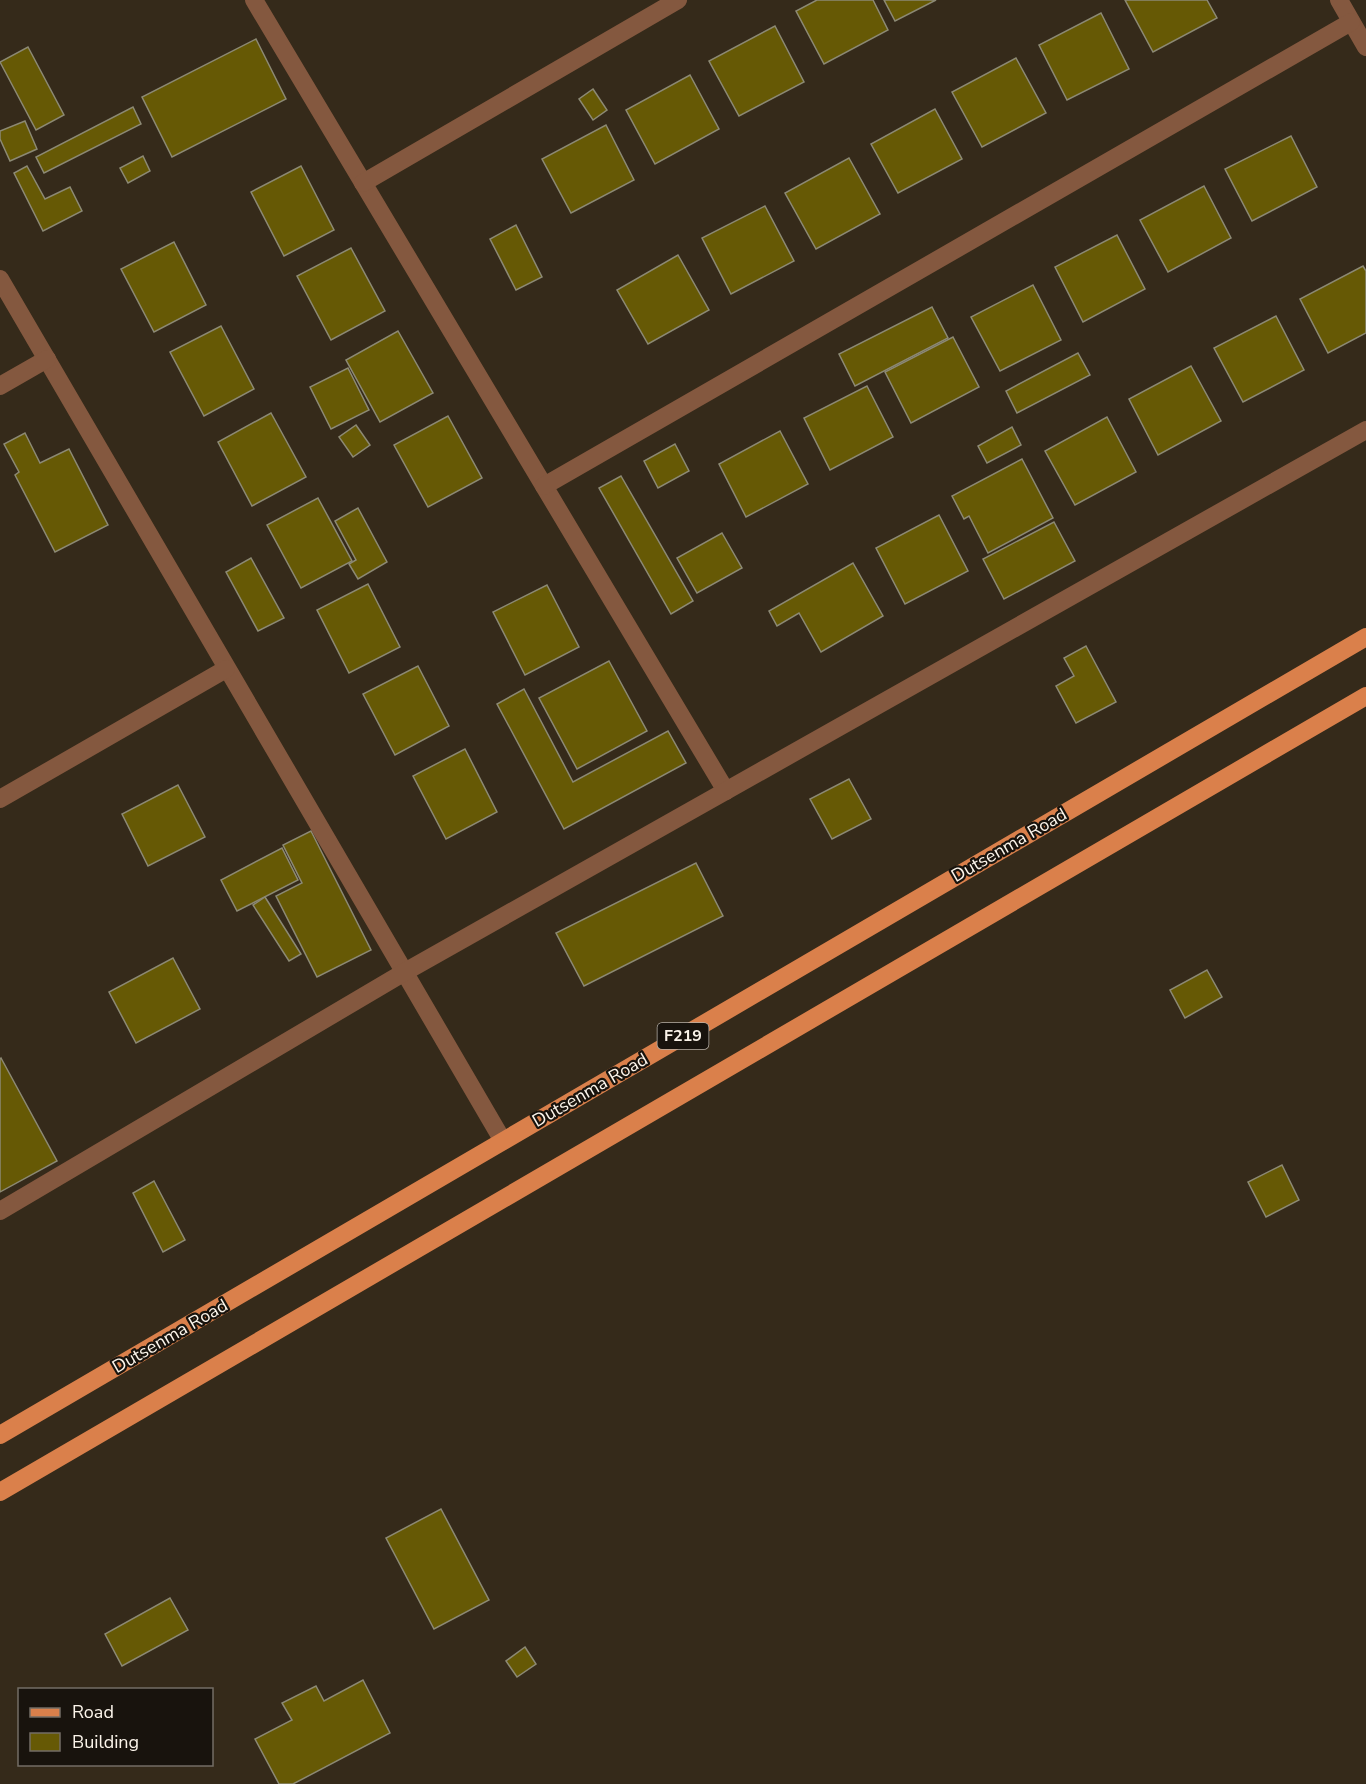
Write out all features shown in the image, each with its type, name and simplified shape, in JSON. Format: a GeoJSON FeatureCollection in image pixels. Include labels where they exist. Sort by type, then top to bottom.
{"type":"FeatureCollection","features":[{"type":"Feature","properties":{"kind":"main road","name":"Dutsenma Road"},"geometry":{"type":"LineString","coordinates":[[0,1435],[1366,637]]}},
{"type":"Feature","properties":{"kind":"main road","name":"F219"},"geometry":{"type":"LineString","coordinates":[[0,1492],[1366,696]]}},
{"type":"Feature","properties":{"kind":"street"},"geometry":{"type":"LineString","coordinates":[[255,0],[726,791]]}},
{"type":"Feature","properties":{"kind":"street"},"geometry":{"type":"LineString","coordinates":[[363,183],[678,0]]}},
{"type":"Feature","properties":{"kind":"street"},"geometry":{"type":"LineString","coordinates":[[1338,0],[1366,47]]}},
{"type":"Feature","properties":{"kind":"street"},"geometry":{"type":"LineString","coordinates":[[544,486],[1351,22]]}},
{"type":"Feature","properties":{"kind":"street"},"geometry":{"type":"LineString","coordinates":[[0,279],[503,1141]]}},
{"type":"Feature","properties":{"kind":"street"},"geometry":{"type":"LineString","coordinates":[[0,386],[47,359]]}},
{"type":"Feature","properties":{"kind":"street"},"geometry":{"type":"LineString","coordinates":[[0,1211],[403,973],[1366,430]]}},
{"type":"Feature","properties":{"kind":"street"},"geometry":{"type":"LineString","coordinates":[[0,799],[226,669]]}},
{"type":"Feature","properties":{"kind":"building"},"geometry":{"type":"Polygon","coordinates":[[[817,0],[873,0],[888,30],[824,64],[796,11],[817,0]]]}},
{"type":"Feature","properties":{"kind":"building"},"geometry":{"type":"Polygon","coordinates":[[[884,0],[936,0],[895,21],[884,0]]]}},
{"type":"Feature","properties":{"kind":"building"},"geometry":{"type":"Polygon","coordinates":[[[1125,0],[1207,0],[1217,18],[1153,52],[1125,0]]]}},
{"type":"Feature","properties":{"kind":"building"},"geometry":{"type":"Polygon","coordinates":[[[1101,13],[1129,69],[1067,100],[1039,45],[1101,13]]]}},
{"type":"Feature","properties":{"kind":"building"},"geometry":{"type":"Polygon","coordinates":[[[775,26],[804,82],[739,116],[709,61],[775,26]]]}},
{"type":"Feature","properties":{"kind":"building"},"geometry":{"type":"Polygon","coordinates":[[[256,39],[286,99],[172,157],[142,97],[256,39]]]}},
{"type":"Feature","properties":{"kind":"building"},"geometry":{"type":"Polygon","coordinates":[[[28,47],[64,115],[36,130],[0,62],[28,47]]]}},
{"type":"Feature","properties":{"kind":"building"},"geometry":{"type":"Polygon","coordinates":[[[1016,58],[1046,113],[982,147],[952,92],[1016,58]]]}},
{"type":"Feature","properties":{"kind":"building"},"geometry":{"type":"Polygon","coordinates":[[[690,75],[719,129],[655,164],[626,110],[690,75]]]}},
{"type":"Feature","properties":{"kind":"building"},"geometry":{"type":"Polygon","coordinates":[[[593,89],[607,110],[593,120],[579,99],[593,89]]]}},
{"type":"Feature","properties":{"kind":"building"},"geometry":{"type":"Polygon","coordinates":[[[133,107],[141,124],[44,173],[36,157],[133,107]]]}},
{"type":"Feature","properties":{"kind":"building"},"geometry":{"type":"Polygon","coordinates":[[[935,109],[962,159],[898,193],[871,144],[935,109]]]}},
{"type":"Feature","properties":{"kind":"building"},"geometry":{"type":"Polygon","coordinates":[[[25,121],[37,149],[10,161],[0,139],[0,131],[25,121]]]}},
{"type":"Feature","properties":{"kind":"building"},"geometry":{"type":"Polygon","coordinates":[[[606,125],[634,180],[571,213],[542,159],[606,125]]]}},
{"type":"Feature","properties":{"kind":"building"},"geometry":{"type":"Polygon","coordinates":[[[1291,136],[1317,187],[1252,221],[1225,169],[1291,136]]]}},
{"type":"Feature","properties":{"kind":"building"},"geometry":{"type":"Polygon","coordinates":[[[143,156],[150,171],[128,183],[120,168],[143,156]]]}},
{"type":"Feature","properties":{"kind":"building"},"geometry":{"type":"Polygon","coordinates":[[[849,158],[880,214],[816,249],[785,193],[849,158]]]}},
{"type":"Feature","properties":{"kind":"building"},"geometry":{"type":"Polygon","coordinates":[[[27,166],[45,199],[70,187],[82,211],[43,231],[14,173],[27,166]]]}},
{"type":"Feature","properties":{"kind":"building"},"geometry":{"type":"Polygon","coordinates":[[[301,166],[334,230],[284,256],[251,192],[301,166]]]}},
{"type":"Feature","properties":{"kind":"building"},"geometry":{"type":"Polygon","coordinates":[[[1204,186],[1231,238],[1168,272],[1140,220],[1204,186]]]}},
{"type":"Feature","properties":{"kind":"building"},"geometry":{"type":"Polygon","coordinates":[[[765,206],[794,261],[731,294],[702,238],[765,206]]]}},
{"type":"Feature","properties":{"kind":"building"},"geometry":{"type":"Polygon","coordinates":[[[516,225],[542,277],[516,290],[490,239],[516,225]]]}},
{"type":"Feature","properties":{"kind":"building"},"geometry":{"type":"Polygon","coordinates":[[[1117,235],[1145,289],[1083,322],[1055,267],[1117,235]]]}},
{"type":"Feature","properties":{"kind":"building"},"geometry":{"type":"Polygon","coordinates":[[[174,242],[206,305],[154,332],[121,269],[174,242]]]}},
{"type":"Feature","properties":{"kind":"building"},"geometry":{"type":"Polygon","coordinates":[[[351,248],[385,311],[331,340],[297,276],[351,248]]]}},
{"type":"Feature","properties":{"kind":"building"},"geometry":{"type":"Polygon","coordinates":[[[678,255],[709,310],[648,344],[617,290],[678,255]]]}},
{"type":"Feature","properties":{"kind":"building"},"geometry":{"type":"Polygon","coordinates":[[[1363,266],[1366,271],[1366,333],[1328,353],[1300,299],[1363,266]]]}},
{"type":"Feature","properties":{"kind":"building"},"geometry":{"type":"Polygon","coordinates":[[[1033,285],[1061,340],[1000,371],[971,317],[1033,285]]]}},
{"type":"Feature","properties":{"kind":"building"},"geometry":{"type":"Polygon","coordinates":[[[932,307],[948,338],[855,386],[839,354],[932,307]]]}},
{"type":"Feature","properties":{"kind":"building"},"geometry":{"type":"Polygon","coordinates":[[[1276,316],[1304,370],[1243,402],[1214,348],[1276,316]]]}},
{"type":"Feature","properties":{"kind":"building"},"geometry":{"type":"Polygon","coordinates":[[[221,326],[254,389],[204,416],[170,352],[221,326]]]}},
{"type":"Feature","properties":{"kind":"building"},"geometry":{"type":"Polygon","coordinates":[[[398,331],[433,393],[380,422],[346,360],[398,331]]]}},
{"type":"Feature","properties":{"kind":"building"},"geometry":{"type":"Polygon","coordinates":[[[953,337],[979,387],[911,423],[885,372],[953,337]]]}},
{"type":"Feature","properties":{"kind":"building"},"geometry":{"type":"Polygon","coordinates":[[[1078,353],[1090,375],[1017,413],[1006,391],[1078,353]]]}},
{"type":"Feature","properties":{"kind":"building"},"geometry":{"type":"Polygon","coordinates":[[[1191,366],[1221,421],[1158,455],[1129,399],[1191,366]]]}},
{"type":"Feature","properties":{"kind":"building"},"geometry":{"type":"Polygon","coordinates":[[[348,368],[369,410],[331,429],[310,387],[348,368]]]}},
{"type":"Feature","properties":{"kind":"building"},"geometry":{"type":"Polygon","coordinates":[[[867,386],[893,437],[830,470],[804,418],[867,386]]]}},
{"type":"Feature","properties":{"kind":"building"},"geometry":{"type":"Polygon","coordinates":[[[271,413],[306,477],[252,506],[218,442],[271,413]]]}},
{"type":"Feature","properties":{"kind":"building"},"geometry":{"type":"Polygon","coordinates":[[[448,416],[482,478],[428,507],[394,445],[448,416]]]}},
{"type":"Feature","properties":{"kind":"building"},"geometry":{"type":"Polygon","coordinates":[[[1107,417],[1136,472],[1075,505],[1045,451],[1107,417]]]}},
{"type":"Feature","properties":{"kind":"building"},"geometry":{"type":"Polygon","coordinates":[[[356,425],[370,445],[353,457],[339,437],[356,425]]]}},
{"type":"Feature","properties":{"kind":"building"},"geometry":{"type":"Polygon","coordinates":[[[1012,427],[1021,445],[987,463],[978,446],[1012,427]]]}},
{"type":"Feature","properties":{"kind":"building"},"geometry":{"type":"Polygon","coordinates":[[[780,431],[808,484],[746,517],[719,464],[780,431]]]}},
{"type":"Feature","properties":{"kind":"building"},"geometry":{"type":"Polygon","coordinates":[[[25,433],[40,463],[69,449],[108,525],[55,552],[15,475],[19,472],[4,444],[25,433]]]}},
{"type":"Feature","properties":{"kind":"building"},"geometry":{"type":"Polygon","coordinates":[[[675,444],[689,471],[658,488],[644,461],[675,444]]]}},
{"type":"Feature","properties":{"kind":"building"},"geometry":{"type":"Polygon","coordinates":[[[1022,459],[1053,518],[988,553],[969,516],[964,519],[952,496],[1022,459]]]}},
{"type":"Feature","properties":{"kind":"building"},"geometry":{"type":"Polygon","coordinates":[[[621,476],[693,601],[671,614],[599,488],[621,476]]]}},
{"type":"Feature","properties":{"kind":"building"},"geometry":{"type":"Polygon","coordinates":[[[318,498],[352,561],[301,588],[267,525],[318,498]]]}},
{"type":"Feature","properties":{"kind":"building"},"geometry":{"type":"Polygon","coordinates":[[[358,508],[387,562],[358,579],[349,564],[356,560],[335,521],[358,508]]]}},
{"type":"Feature","properties":{"kind":"building"},"geometry":{"type":"Polygon","coordinates":[[[939,515],[968,571],[905,604],[876,548],[939,515]]]}},
{"type":"Feature","properties":{"kind":"building"},"geometry":{"type":"Polygon","coordinates":[[[1054,522],[1075,561],[1004,599],[983,559],[1054,522]]]}},
{"type":"Feature","properties":{"kind":"building"},"geometry":{"type":"Polygon","coordinates":[[[722,533],[742,568],[697,593],[677,558],[722,533]]]}},
{"type":"Feature","properties":{"kind":"building"},"geometry":{"type":"Polygon","coordinates":[[[251,558],[284,618],[258,631],[226,572],[251,558]]]}},
{"type":"Feature","properties":{"kind":"building"},"geometry":{"type":"Polygon","coordinates":[[[853,563],[883,616],[821,652],[799,613],[777,626],[769,611],[853,563]]]}},
{"type":"Feature","properties":{"kind":"building"},"geometry":{"type":"Polygon","coordinates":[[[368,584],[400,647],[349,673],[317,610],[368,584]]]}},
{"type":"Feature","properties":{"kind":"building"},"geometry":{"type":"Polygon","coordinates":[[[547,585],[579,647],[525,675],[493,612],[547,585]]]}},
{"type":"Feature","properties":{"kind":"building"},"geometry":{"type":"Polygon","coordinates":[[[1086,646],[1116,702],[1076,723],[1056,686],[1074,676],[1064,658],[1086,646]]]}},
{"type":"Feature","properties":{"kind":"building"},"geometry":{"type":"Polygon","coordinates":[[[609,661],[647,731],[577,769],[539,698],[609,661]]]}},
{"type":"Feature","properties":{"kind":"building"},"geometry":{"type":"Polygon","coordinates":[[[418,666],[449,726],[395,755],[363,694],[418,666]]]}},
{"type":"Feature","properties":{"kind":"building"},"geometry":{"type":"Polygon","coordinates":[[[524,689],[573,782],[668,731],[686,763],[564,829],[497,704],[524,689]]]}},
{"type":"Feature","properties":{"kind":"building"},"geometry":{"type":"Polygon","coordinates":[[[465,749],[497,812],[446,839],[413,776],[465,749]]]}},
{"type":"Feature","properties":{"kind":"building"},"geometry":{"type":"Polygon","coordinates":[[[849,779],[871,819],[832,839],[810,799],[849,779]]]}},
{"type":"Feature","properties":{"kind":"building"},"geometry":{"type":"Polygon","coordinates":[[[178,785],[205,837],[148,866],[122,814],[178,785]]]}},
{"type":"Feature","properties":{"kind":"building"},"geometry":{"type":"Polygon","coordinates":[[[311,831],[371,950],[317,977],[276,896],[302,883],[283,845],[311,831]]]}},
{"type":"Feature","properties":{"kind":"building"},"geometry":{"type":"Polygon","coordinates":[[[282,848],[298,880],[237,911],[221,880],[282,848]]]}},
{"type":"Feature","properties":{"kind":"building"},"geometry":{"type":"Polygon","coordinates":[[[696,863],[723,916],[584,986],[556,933],[696,863]]]}},
{"type":"Feature","properties":{"kind":"building"},"geometry":{"type":"Polygon","coordinates":[[[265,897],[301,954],[289,961],[253,905],[265,897]]]}},
{"type":"Feature","properties":{"kind":"building"},"geometry":{"type":"Polygon","coordinates":[[[173,958],[200,1009],[136,1043],[109,992],[173,958]]]}},
{"type":"Feature","properties":{"kind":"building"},"geometry":{"type":"Polygon","coordinates":[[[1207,970],[1222,997],[1185,1018],[1170,990],[1207,970]]]}},
{"type":"Feature","properties":{"kind":"building"},"geometry":{"type":"Polygon","coordinates":[[[0,1059],[57,1161],[0,1192],[0,1059]]]}},
{"type":"Feature","properties":{"kind":"building"},"geometry":{"type":"Polygon","coordinates":[[[1282,1165],[1299,1200],[1266,1217],[1248,1182],[1282,1165]]]}},
{"type":"Feature","properties":{"kind":"building"},"geometry":{"type":"Polygon","coordinates":[[[154,1181],[185,1240],[163,1252],[133,1193],[154,1181]]]}},
{"type":"Feature","properties":{"kind":"building"},"geometry":{"type":"Polygon","coordinates":[[[441,1509],[489,1600],[434,1629],[386,1538],[441,1509]]]}},
{"type":"Feature","properties":{"kind":"building"},"geometry":{"type":"Polygon","coordinates":[[[170,1598],[188,1630],[122,1666],[105,1634],[170,1598]]]}},
{"type":"Feature","properties":{"kind":"building"},"geometry":{"type":"Polygon","coordinates":[[[525,1647],[536,1664],[517,1677],[506,1661],[525,1647]]]}},
{"type":"Feature","properties":{"kind":"building"},"geometry":{"type":"Polygon","coordinates":[[[363,1680],[390,1733],[293,1784],[279,1784],[255,1739],[292,1720],[282,1703],[316,1686],[324,1701],[363,1680]]]}}]}
